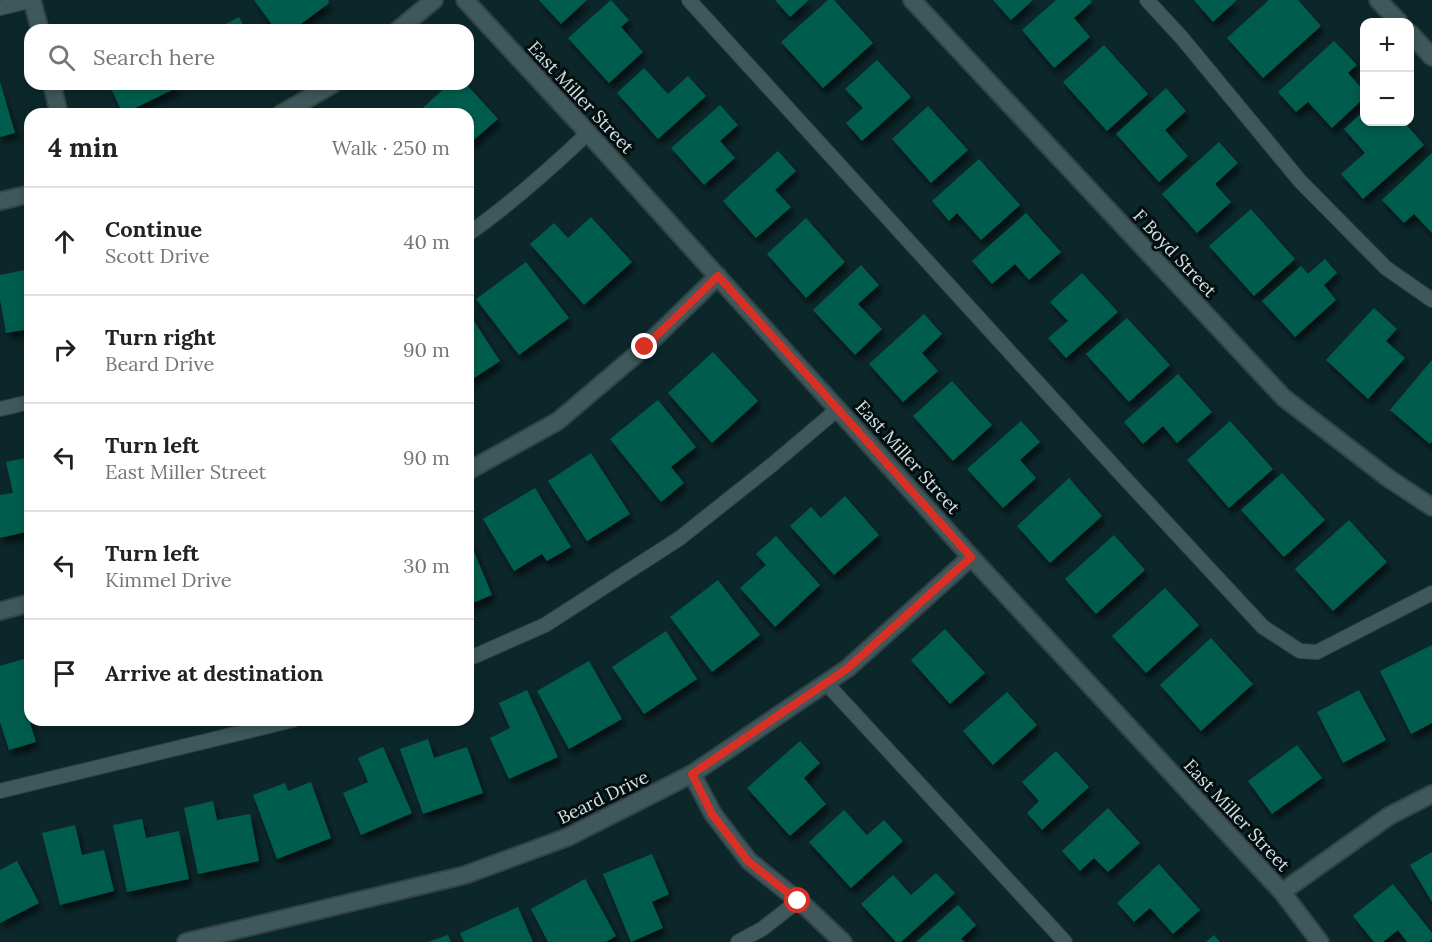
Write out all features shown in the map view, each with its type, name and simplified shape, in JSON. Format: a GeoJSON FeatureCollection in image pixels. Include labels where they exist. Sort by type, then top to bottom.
{"type":"FeatureCollection","features":[{"type":"Feature","properties":{"kind":"street"},"geometry":{"type":"LineString","coordinates":[[33,0],[39,24]]}},
{"type":"Feature","properties":{"kind":"street"},"geometry":{"type":"LineString","coordinates":[[405,24],[434,0]]}},
{"type":"Feature","properties":{"kind":"street","name":"East Miller Street"},"geometry":{"type":"LineString","coordinates":[[465,0],[971,557],[1282,892],[1320,942]]}},
{"type":"Feature","properties":{"kind":"street","name":"F Boyd Street"},"geometry":{"type":"LineString","coordinates":[[912,0],[1284,398],[1388,478],[1432,507]]}},
{"type":"Feature","properties":{"kind":"street"},"geometry":{"type":"LineString","coordinates":[[1378,0],[1395,18]]}},
{"type":"Feature","properties":{"kind":"street"},"geometry":{"type":"LineString","coordinates":[[1414,37],[1432,57]]}},
{"type":"Feature","properties":{"kind":"street"},"geometry":{"type":"LineString","coordinates":[[54,90],[58,108]]}},
{"type":"Feature","properties":{"kind":"street"},"geometry":{"type":"LineString","coordinates":[[291,108],[323,90]]}},
{"type":"Feature","properties":{"kind":"street"},"geometry":{"type":"LineString","coordinates":[[0,201],[24,195]]}},
{"type":"Feature","properties":{"kind":"street"},"geometry":{"type":"LineString","coordinates":[[474,468],[558,421],[645,347],[718,276]]}},
{"type":"Feature","properties":{"kind":"street","name":"Beard Drive"},"geometry":{"type":"LineString","coordinates":[[186,942],[258,934],[465,875],[568,837],[692,774],[848,668],[971,557]]}},
{"type":"Feature","properties":{"kind":"street"},"geometry":{"type":"LineString","coordinates":[[0,611],[24,605]]}},
{"type":"Feature","properties":{"kind":"street"},"geometry":{"type":"LineString","coordinates":[[692,774],[712,814],[748,861],[798,901],[843,942]]}},
{"type":"Feature","properties":{"kind":"street"},"geometry":{"type":"LineString","coordinates":[[1282,892],[1389,816],[1432,794]]}},
{"type":"Feature","properties":{"kind":"lane"},"geometry":{"type":"LineString","coordinates":[[0,8],[33,0]]}},
{"type":"Feature","properties":{"kind":"lane"},"geometry":{"type":"LineString","coordinates":[[689,0],[1104,456],[1263,627],[1300,651],[1317,652],[1432,593]]}},
{"type":"Feature","properties":{"kind":"lane"},"geometry":{"type":"LineString","coordinates":[[1147,0],[1182,38],[1300,181],[1386,268],[1432,300]]}},
{"type":"Feature","properties":{"kind":"lane"},"geometry":{"type":"LineString","coordinates":[[474,230],[505,207],[588,133]]}},
{"type":"Feature","properties":{"kind":"lane"},"geometry":{"type":"LineString","coordinates":[[0,409],[24,403]]}},
{"type":"Feature","properties":{"kind":"lane"},"geometry":{"type":"LineString","coordinates":[[474,656],[545,625],[680,538],[838,409]]}},
{"type":"Feature","properties":{"kind":"lane"},"geometry":{"type":"LineString","coordinates":[[826,683],[1065,942]]}},
{"type":"Feature","properties":{"kind":"lane"},"geometry":{"type":"LineString","coordinates":[[0,790],[268,726]]}},
{"type":"Feature","properties":{"kind":"lane"},"geometry":{"type":"LineString","coordinates":[[738,942],[762,929],[798,901]]}},
{"type":"Feature","properties":{"kind":"building"},"geometry":{"type":"Polygon","coordinates":[[[254,0],[328,0],[329,3],[301,24],[272,24],[254,0]]]}},
{"type":"Feature","properties":{"kind":"building"},"geometry":{"type":"Polygon","coordinates":[[[539,0],[587,0],[561,24],[539,0]]]}},
{"type":"Feature","properties":{"kind":"building"},"geometry":{"type":"Polygon","coordinates":[[[611,0],[629,20],[621,27],[643,52],[609,83],[568,38],[611,0]]]}},
{"type":"Feature","properties":{"kind":"building"},"geometry":{"type":"Polygon","coordinates":[[[775,0],[809,0],[790,17],[775,0]]]}},
{"type":"Feature","properties":{"kind":"building"},"geometry":{"type":"Polygon","coordinates":[[[828,0],[834,0],[873,43],[823,88],[781,42],[828,0]]]}},
{"type":"Feature","properties":{"kind":"building"},"geometry":{"type":"Polygon","coordinates":[[[993,0],[1033,0],[1011,20],[993,0]]]}},
{"type":"Feature","properties":{"kind":"building"},"geometry":{"type":"Polygon","coordinates":[[[1056,0],[1090,0],[1092,2],[1074,18],[1090,37],[1054,68],[1022,30],[1056,0]]]}},
{"type":"Feature","properties":{"kind":"building"},"geometry":{"type":"Polygon","coordinates":[[[1194,0],[1237,0],[1213,22],[1194,0]]]}},
{"type":"Feature","properties":{"kind":"building"},"geometry":{"type":"Polygon","coordinates":[[[1269,0],[1298,0],[1321,26],[1263,78],[1227,38],[1269,0]]]}},
{"type":"Feature","properties":{"kind":"building"},"geometry":{"type":"Polygon","coordinates":[[[239,17],[243,24],[226,24],[239,17]]]}},
{"type":"Feature","properties":{"kind":"building"},"geometry":{"type":"Polygon","coordinates":[[[1334,41],[1357,65],[1348,73],[1360,86],[1360,102],[1332,128],[1308,102],[1296,112],[1278,92],[1334,41]]]}},
{"type":"Feature","properties":{"kind":"building"},"geometry":{"type":"Polygon","coordinates":[[[1104,45],[1148,94],[1107,131],[1063,82],[1104,45]]]}},
{"type":"Feature","properties":{"kind":"building"},"geometry":{"type":"Polygon","coordinates":[[[877,60],[911,97],[862,141],[846,123],[863,108],[845,89],[877,60]]]}},
{"type":"Feature","properties":{"kind":"building"},"geometry":{"type":"Polygon","coordinates":[[[644,68],[668,94],[688,76],[706,96],[658,139],[617,93],[644,68]]]}},
{"type":"Feature","properties":{"kind":"building"},"geometry":{"type":"Polygon","coordinates":[[[0,82],[15,133],[0,137],[0,82]]]}},
{"type":"Feature","properties":{"kind":"building"},"geometry":{"type":"Polygon","coordinates":[[[1166,88],[1186,111],[1165,130],[1188,156],[1159,182],[1116,134],[1166,88]]]}},
{"type":"Feature","properties":{"kind":"building"},"geometry":{"type":"Polygon","coordinates":[[[112,90],[172,90],[135,108],[120,108],[112,90]]]}},
{"type":"Feature","properties":{"kind":"building"},"geometry":{"type":"Polygon","coordinates":[[[442,90],[471,90],[498,119],[474,140],[474,108],[423,108],[442,90]]]}},
{"type":"Feature","properties":{"kind":"building"},"geometry":{"type":"Polygon","coordinates":[[[720,105],[738,125],[720,141],[735,158],[704,185],[671,148],[720,105]]]}},
{"type":"Feature","properties":{"kind":"building"},"geometry":{"type":"Polygon","coordinates":[[[928,106],[968,150],[931,183],[892,139],[928,106]]]}},
{"type":"Feature","properties":{"kind":"building"},"geometry":{"type":"Polygon","coordinates":[[[1360,115],[1360,126],[1407,126],[1424,145],[1363,199],[1341,174],[1365,153],[1344,129],[1360,115]]]}},
{"type":"Feature","properties":{"kind":"building"},"geometry":{"type":"Polygon","coordinates":[[[1219,142],[1238,163],[1215,184],[1231,202],[1197,233],[1162,194],[1219,142]]]}},
{"type":"Feature","properties":{"kind":"building"},"geometry":{"type":"Polygon","coordinates":[[[778,151],[796,171],[775,190],[791,207],[756,238],[723,201],[778,151]]]}},
{"type":"Feature","properties":{"kind":"building"},"geometry":{"type":"Polygon","coordinates":[[[1432,153],[1432,233],[1414,214],[1404,223],[1382,200],[1432,153]]]}},
{"type":"Feature","properties":{"kind":"building"},"geometry":{"type":"Polygon","coordinates":[[[979,159],[1020,205],[981,240],[957,213],[949,221],[932,201],[979,159]]]}},
{"type":"Feature","properties":{"kind":"building"},"geometry":{"type":"Polygon","coordinates":[[[1251,209],[1295,259],[1254,296],[1209,246],[1251,209]]]}},
{"type":"Feature","properties":{"kind":"building"},"geometry":{"type":"Polygon","coordinates":[[[1026,213],[1061,252],[1029,280],[1015,264],[992,284],[972,261],[1026,213]]]}},
{"type":"Feature","properties":{"kind":"building"},"geometry":{"type":"Polygon","coordinates":[[[591,217],[632,262],[584,305],[530,244],[554,223],[568,238],[591,217]]]}},
{"type":"Feature","properties":{"kind":"building"},"geometry":{"type":"Polygon","coordinates":[[[806,218],[845,262],[806,298],[767,254],[806,218]]]}},
{"type":"Feature","properties":{"kind":"building"},"geometry":{"type":"Polygon","coordinates":[[[1325,259],[1337,273],[1324,285],[1336,300],[1295,337],[1262,301],[1301,266],[1308,274],[1325,259]]]}},
{"type":"Feature","properties":{"kind":"building"},"geometry":{"type":"Polygon","coordinates":[[[526,262],[569,318],[519,355],[476,299],[526,262]]]}},
{"type":"Feature","properties":{"kind":"building"},"geometry":{"type":"Polygon","coordinates":[[[861,265],[879,285],[858,304],[882,329],[855,355],[813,310],[861,265]]]}},
{"type":"Feature","properties":{"kind":"building"},"geometry":{"type":"Polygon","coordinates":[[[24,270],[24,330],[6,333],[0,299],[0,275],[24,270]]]}},
{"type":"Feature","properties":{"kind":"building"},"geometry":{"type":"Polygon","coordinates":[[[1082,273],[1118,312],[1066,358],[1048,338],[1068,321],[1050,302],[1082,273]]]}},
{"type":"Feature","properties":{"kind":"building"},"geometry":{"type":"Polygon","coordinates":[[[1374,308],[1397,329],[1386,341],[1405,358],[1368,399],[1326,360],[1374,308]]]}},
{"type":"Feature","properties":{"kind":"building"},"geometry":{"type":"Polygon","coordinates":[[[924,314],[942,334],[922,353],[938,371],[903,402],[869,364],[924,314]]]}},
{"type":"Feature","properties":{"kind":"building"},"geometry":{"type":"Polygon","coordinates":[[[1127,318],[1170,365],[1129,402],[1086,354],[1127,318]]]}},
{"type":"Feature","properties":{"kind":"building"},"geometry":{"type":"Polygon","coordinates":[[[474,321],[500,361],[474,378],[474,321]]]}},
{"type":"Feature","properties":{"kind":"building"},"geometry":{"type":"Polygon","coordinates":[[[713,352],[758,401],[712,443],[668,393],[713,352]]]}},
{"type":"Feature","properties":{"kind":"building"},"geometry":{"type":"Polygon","coordinates":[[[1432,360],[1432,442],[1430,444],[1390,410],[1432,360]]]}},
{"type":"Feature","properties":{"kind":"building"},"geometry":{"type":"Polygon","coordinates":[[[1178,374],[1212,412],[1177,443],[1163,426],[1143,444],[1124,422],[1178,374]]]}},
{"type":"Feature","properties":{"kind":"building"},"geometry":{"type":"Polygon","coordinates":[[[952,381],[992,425],[953,461],[913,416],[952,381]]]}},
{"type":"Feature","properties":{"kind":"building"},"geometry":{"type":"Polygon","coordinates":[[[658,400],[696,447],[671,467],[684,483],[661,502],[610,439],[658,400]]]}},
{"type":"Feature","properties":{"kind":"building"},"geometry":{"type":"Polygon","coordinates":[[[1021,421],[1040,442],[1020,460],[1036,478],[1003,508],[967,469],[1021,421]]]}},
{"type":"Feature","properties":{"kind":"building"},"geometry":{"type":"Polygon","coordinates":[[[1230,421],[1273,469],[1229,508],[1187,460],[1230,421]]]}},
{"type":"Feature","properties":{"kind":"building"},"geometry":{"type":"Polygon","coordinates":[[[591,453],[630,514],[587,541],[548,481],[591,453]]]}},
{"type":"Feature","properties":{"kind":"building"},"geometry":{"type":"Polygon","coordinates":[[[24,458],[24,532],[0,538],[0,495],[13,493],[6,462],[24,458]]]}},
{"type":"Feature","properties":{"kind":"building"},"geometry":{"type":"Polygon","coordinates":[[[1282,473],[1325,520],[1284,557],[1241,510],[1282,473]]]}},
{"type":"Feature","properties":{"kind":"building"},"geometry":{"type":"Polygon","coordinates":[[[1069,478],[1102,516],[1050,563],[1017,526],[1069,478]]]}},
{"type":"Feature","properties":{"kind":"building"},"geometry":{"type":"Polygon","coordinates":[[[535,488],[571,547],[547,561],[542,554],[514,571],[483,519],[535,488]]]}},
{"type":"Feature","properties":{"kind":"building"},"geometry":{"type":"Polygon","coordinates":[[[845,496],[879,535],[834,575],[790,526],[811,507],[821,518],[845,496]]]}},
{"type":"Feature","properties":{"kind":"building"},"geometry":{"type":"Polygon","coordinates":[[[1349,520],[1387,562],[1333,611],[1295,569],[1349,520]]]}},
{"type":"Feature","properties":{"kind":"building"},"geometry":{"type":"Polygon","coordinates":[[[1114,535],[1145,570],[1096,614],[1065,579],[1114,535]]]}},
{"type":"Feature","properties":{"kind":"building"},"geometry":{"type":"Polygon","coordinates":[[[776,536],[820,585],[775,627],[740,588],[766,565],[756,554],[776,536]]]}},
{"type":"Feature","properties":{"kind":"building"},"geometry":{"type":"Polygon","coordinates":[[[474,552],[492,595],[474,602],[474,552]]]}},
{"type":"Feature","properties":{"kind":"building"},"geometry":{"type":"Polygon","coordinates":[[[718,580],[760,635],[712,672],[670,617],[718,580]]]}},
{"type":"Feature","properties":{"kind":"building"},"geometry":{"type":"Polygon","coordinates":[[[1165,588],[1199,625],[1146,673],[1112,636],[1165,588]]]}},
{"type":"Feature","properties":{"kind":"building"},"geometry":{"type":"Polygon","coordinates":[[[945,629],[985,673],[950,704],[911,660],[945,629]]]}},
{"type":"Feature","properties":{"kind":"building"},"geometry":{"type":"Polygon","coordinates":[[[666,631],[697,679],[644,714],[612,667],[666,631]]]}},
{"type":"Feature","properties":{"kind":"building"},"geometry":{"type":"Polygon","coordinates":[[[1211,638],[1253,684],[1201,731],[1160,685],[1211,638]]]}},
{"type":"Feature","properties":{"kind":"building"},"geometry":{"type":"Polygon","coordinates":[[[1432,645],[1432,723],[1411,734],[1380,671],[1432,645]]]}},
{"type":"Feature","properties":{"kind":"building"},"geometry":{"type":"Polygon","coordinates":[[[24,659],[24,726],[31,726],[36,742],[9,750],[0,722],[0,666],[24,659]]]}},
{"type":"Feature","properties":{"kind":"building"},"geometry":{"type":"Polygon","coordinates":[[[589,661],[622,719],[569,749],[537,691],[589,661]]]}},
{"type":"Feature","properties":{"kind":"building"},"geometry":{"type":"Polygon","coordinates":[[[527,690],[558,757],[509,779],[490,738],[510,728],[499,703],[527,690]]]}},
{"type":"Feature","properties":{"kind":"building"},"geometry":{"type":"Polygon","coordinates":[[[1359,690],[1386,740],[1343,763],[1317,712],[1359,690]]]}},
{"type":"Feature","properties":{"kind":"building"},"geometry":{"type":"Polygon","coordinates":[[[1007,692],[1037,725],[993,765],[963,731],[1007,692]]]}},
{"type":"Feature","properties":{"kind":"building"},"geometry":{"type":"Polygon","coordinates":[[[428,739],[434,758],[467,747],[483,793],[423,814],[400,749],[428,739]]]}},
{"type":"Feature","properties":{"kind":"building"},"geometry":{"type":"Polygon","coordinates":[[[800,741],[820,763],[804,778],[826,804],[790,836],[747,788],[800,741]]]}},
{"type":"Feature","properties":{"kind":"building"},"geometry":{"type":"Polygon","coordinates":[[[1297,745],[1322,778],[1272,814],[1248,781],[1297,745]]]}},
{"type":"Feature","properties":{"kind":"building"},"geometry":{"type":"Polygon","coordinates":[[[383,747],[412,813],[361,835],[343,793],[368,782],[358,758],[383,747]]]}},
{"type":"Feature","properties":{"kind":"building"},"geometry":{"type":"Polygon","coordinates":[[[1056,751],[1089,787],[1042,830],[1027,813],[1039,801],[1022,782],[1056,751]]]}},
{"type":"Feature","properties":{"kind":"building"},"geometry":{"type":"Polygon","coordinates":[[[311,782],[331,838],[277,859],[253,795],[285,783],[288,791],[311,782]]]}},
{"type":"Feature","properties":{"kind":"building"},"geometry":{"type":"Polygon","coordinates":[[[213,801],[217,820],[250,814],[259,861],[198,874],[184,808],[213,801]]]}},
{"type":"Feature","properties":{"kind":"building"},"geometry":{"type":"Polygon","coordinates":[[[1108,808],[1140,843],[1108,872],[1094,858],[1080,871],[1062,851],[1108,808]]]}},
{"type":"Feature","properties":{"kind":"building"},"geometry":{"type":"Polygon","coordinates":[[[844,810],[867,835],[884,820],[903,841],[851,888],[809,842],[844,810]]]}},
{"type":"Feature","properties":{"kind":"building"},"geometry":{"type":"Polygon","coordinates":[[[142,819],[146,838],[179,831],[189,879],[127,892],[113,825],[142,819]]]}},
{"type":"Feature","properties":{"kind":"building"},"geometry":{"type":"Polygon","coordinates":[[[75,825],[82,855],[104,850],[114,891],[60,905],[42,833],[75,825]]]}},
{"type":"Feature","properties":{"kind":"building"},"geometry":{"type":"Polygon","coordinates":[[[1432,852],[1432,902],[1410,865],[1432,852]]]}},
{"type":"Feature","properties":{"kind":"building"},"geometry":{"type":"Polygon","coordinates":[[[652,854],[669,894],[652,902],[663,928],[631,942],[603,874],[652,854]]]}},
{"type":"Feature","properties":{"kind":"building"},"geometry":{"type":"Polygon","coordinates":[[[17,861],[39,903],[0,923],[0,870],[17,861]]]}},
{"type":"Feature","properties":{"kind":"building"},"geometry":{"type":"Polygon","coordinates":[[[1159,864],[1200,910],[1173,934],[1150,908],[1134,922],[1117,903],[1159,864]]]}},
{"type":"Feature","properties":{"kind":"building"},"geometry":{"type":"Polygon","coordinates":[[[936,873],[955,893],[901,942],[896,942],[861,904],[893,875],[911,895],[936,873]]]}},
{"type":"Feature","properties":{"kind":"building"},"geometry":{"type":"Polygon","coordinates":[[[585,879],[616,936],[606,942],[548,942],[531,909],[585,879]]]}},
{"type":"Feature","properties":{"kind":"building"},"geometry":{"type":"Polygon","coordinates":[[[1393,884],[1432,933],[1432,939],[1429,942],[1407,942],[1398,930],[1383,942],[1374,942],[1353,916],[1393,884]]]}},
{"type":"Feature","properties":{"kind":"building"},"geometry":{"type":"Polygon","coordinates":[[[958,905],[976,925],[961,939],[965,942],[916,942],[958,905]]]}},
{"type":"Feature","properties":{"kind":"building"},"geometry":{"type":"Polygon","coordinates":[[[518,907],[533,942],[464,942],[460,933],[518,907]]]}},
{"type":"Feature","properties":{"kind":"building"},"geometry":{"type":"Polygon","coordinates":[[[448,935],[451,942],[428,942],[448,935]]]}},
{"type":"Feature","properties":{"kind":"building"},"geometry":{"type":"Polygon","coordinates":[[[1214,935],[1220,942],[1206,942],[1214,935]]]}},
{"type":"Feature","properties":{"kind":"route"},"geometry":{"type":"LineString","coordinates":[[645,347],[718,276],[971,557],[848,668],[692,774],[712,814],[748,861],[798,901]]}}]}
